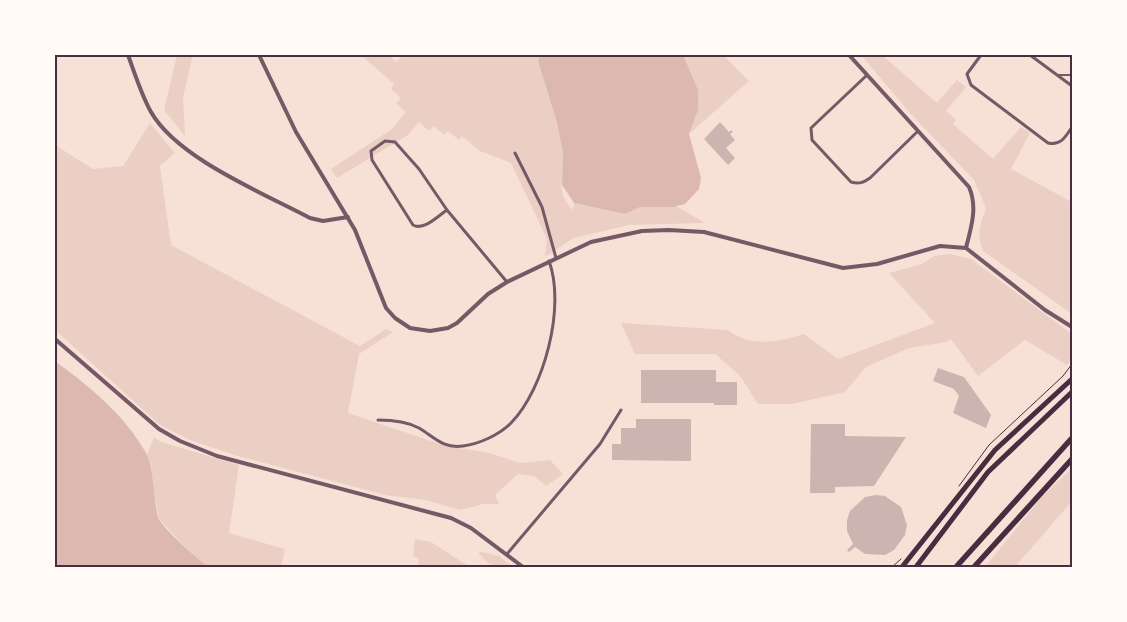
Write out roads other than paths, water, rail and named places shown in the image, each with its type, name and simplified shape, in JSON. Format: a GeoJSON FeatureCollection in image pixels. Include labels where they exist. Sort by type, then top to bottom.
{"type":"FeatureCollection","features":[{"type":"Feature","properties":{"kind":"highway"},"geometry":{"type":"LineString","coordinates":[[956,567],[1072,438]]}},
{"type":"Feature","properties":{"kind":"highway"},"geometry":{"type":"LineString","coordinates":[[974,567],[1072,459]]}},
{"type":"Feature","properties":{"kind":"main road"},"geometry":{"type":"LineString","coordinates":[[902,567],[995,450],[1072,379]]}},
{"type":"Feature","properties":{"kind":"main road"},"geometry":{"type":"LineString","coordinates":[[916,567],[988,472],[1072,392]]}},
{"type":"Feature","properties":{"kind":"street"},"geometry":{"type":"LineString","coordinates":[[128,55],[151,113],[162,127],[184,148],[310,218],[323,221],[348,217]]}},
{"type":"Feature","properties":{"kind":"street"},"geometry":{"type":"LineString","coordinates":[[259,55],[296,132],[348,217],[386,308],[394,318],[410,328],[430,331],[448,328],[488,294],[507,282],[576,248],[608,237],[642,231],[669,230],[704,232],[843,268],[863,268],[947,246],[966,248],[1045,310],[1072,327]]}},
{"type":"Feature","properties":{"kind":"street"},"geometry":{"type":"LineString","coordinates":[[849,55],[866,76],[964,181],[972,195],[973,216],[966,248]]}},
{"type":"Feature","properties":{"kind":"street"},"geometry":{"type":"LineString","coordinates":[[981,55],[967,74],[971,85],[1048,143],[1053,144],[1063,140],[1072,127]]}},
{"type":"Feature","properties":{"kind":"street"},"geometry":{"type":"LineString","coordinates":[[1030,55],[1072,86]]}},
{"type":"Feature","properties":{"kind":"street"},"geometry":{"type":"LineString","coordinates":[[866,76],[810,128],[812,140],[851,182],[863,183],[870,178],[918,131]]}},
{"type":"Feature","properties":{"kind":"street"},"geometry":{"type":"LineString","coordinates":[[447,210],[423,226],[418,228],[413,225],[372,160],[371,151],[386,141],[395,142],[419,169],[447,210],[507,282]]}},
{"type":"Feature","properties":{"kind":"street"},"geometry":{"type":"LineString","coordinates":[[515,153],[542,207],[556,258]]}},
{"type":"Feature","properties":{"kind":"street"},"geometry":{"type":"LineString","coordinates":[[378,420],[400,420],[418,428],[445,446],[462,446],[488,439],[510,424],[528,400],[544,365],[553,329],[553,290],[549,261]]}},
{"type":"Feature","properties":{"kind":"street"},"geometry":{"type":"LineString","coordinates":[[55,339],[159,429],[180,441],[217,456],[451,518],[471,528],[523,567]]}},
{"type":"Feature","properties":{"kind":"street"},"geometry":{"type":"LineString","coordinates":[[507,554],[600,444],[621,410]]}},
{"type":"Feature","properties":{"kind":"lane"},"geometry":{"type":"LineString","coordinates":[[1058,75],[1072,75]]}}]}
